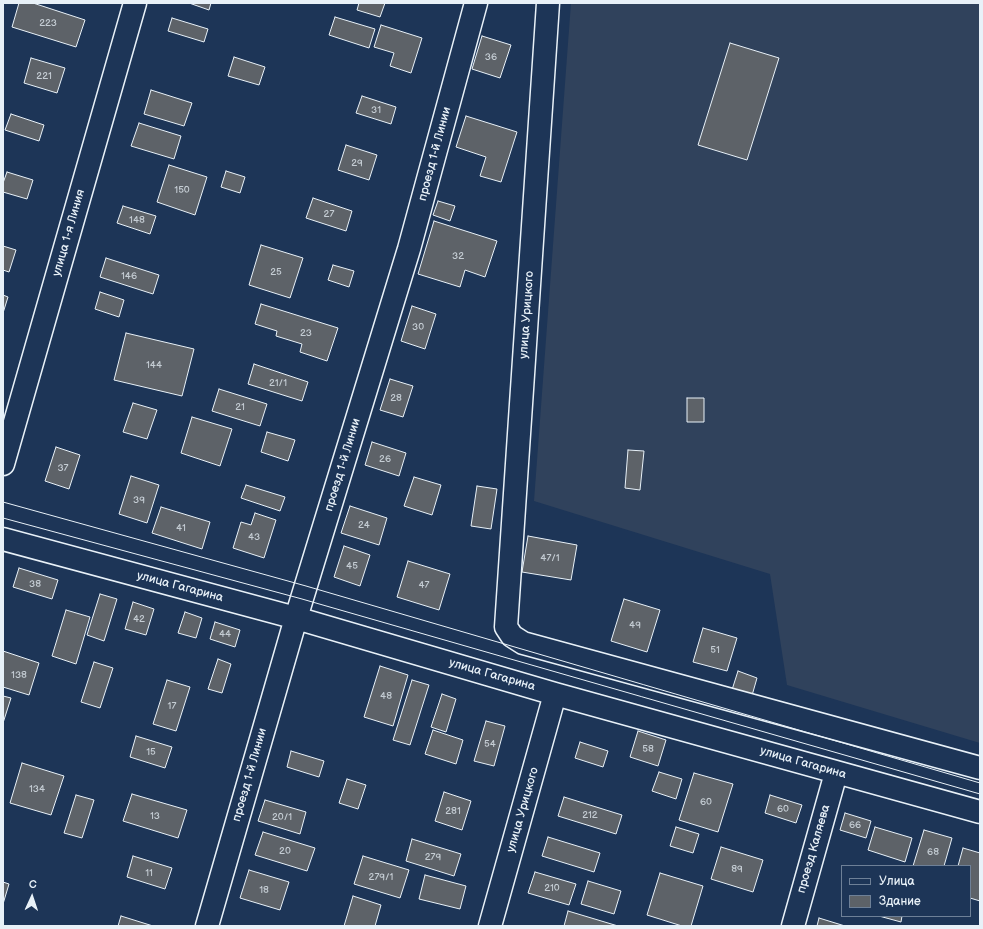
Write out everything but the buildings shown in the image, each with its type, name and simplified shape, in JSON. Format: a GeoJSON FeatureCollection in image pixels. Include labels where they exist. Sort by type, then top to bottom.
{"type":"FeatureCollection","features":[{"type":"Feature","properties":{"kind":"street","name":"улица 1-я Линия"},"geometry":{"type":"LineString","coordinates":[[3,464],[135,3]]}},
{"type":"Feature","properties":{"kind":"street","name":"проезд 1-й Линии"},"geometry":{"type":"LineString","coordinates":[[206,926],[296,618],[409,249],[476,3]]}},
{"type":"Feature","properties":{"kind":"street","name":"улица Урицкого"},"geometry":{"type":"LineString","coordinates":[[548,3],[506,627],[512,636],[523,643],[980,768]]}},
{"type":"Feature","properties":{"kind":"street","name":"улица Гагарина"},"geometry":{"type":"LineString","coordinates":[[3,539],[296,618],[556,694],[980,812]]}},
{"type":"Feature","properties":{"kind":"street","name":"улица Урицкого"},"geometry":{"type":"LineString","coordinates":[[490,926],[556,694]]}},
{"type":"Feature","properties":{"kind":"street","name":"проезд Каляева"},"geometry":{"type":"LineString","coordinates":[[792,926],[836,773]]}},
{"type":"Feature","properties":{"kind":"shaded area"},"geometry":{"type":"Polygon","coordinates":[[[571,3],[980,3],[980,743],[787,685],[770,574],[534,501],[571,3]]]}},
{"type":"Feature","properties":{"kind":"tram line"},"geometry":{"type":"LineString","coordinates":[[3,502],[306,586],[980,783]]}},
{"type":"Feature","properties":{"kind":"tram line"},"geometry":{"type":"LineString","coordinates":[[3,518],[302,599],[980,794]]}}]}
